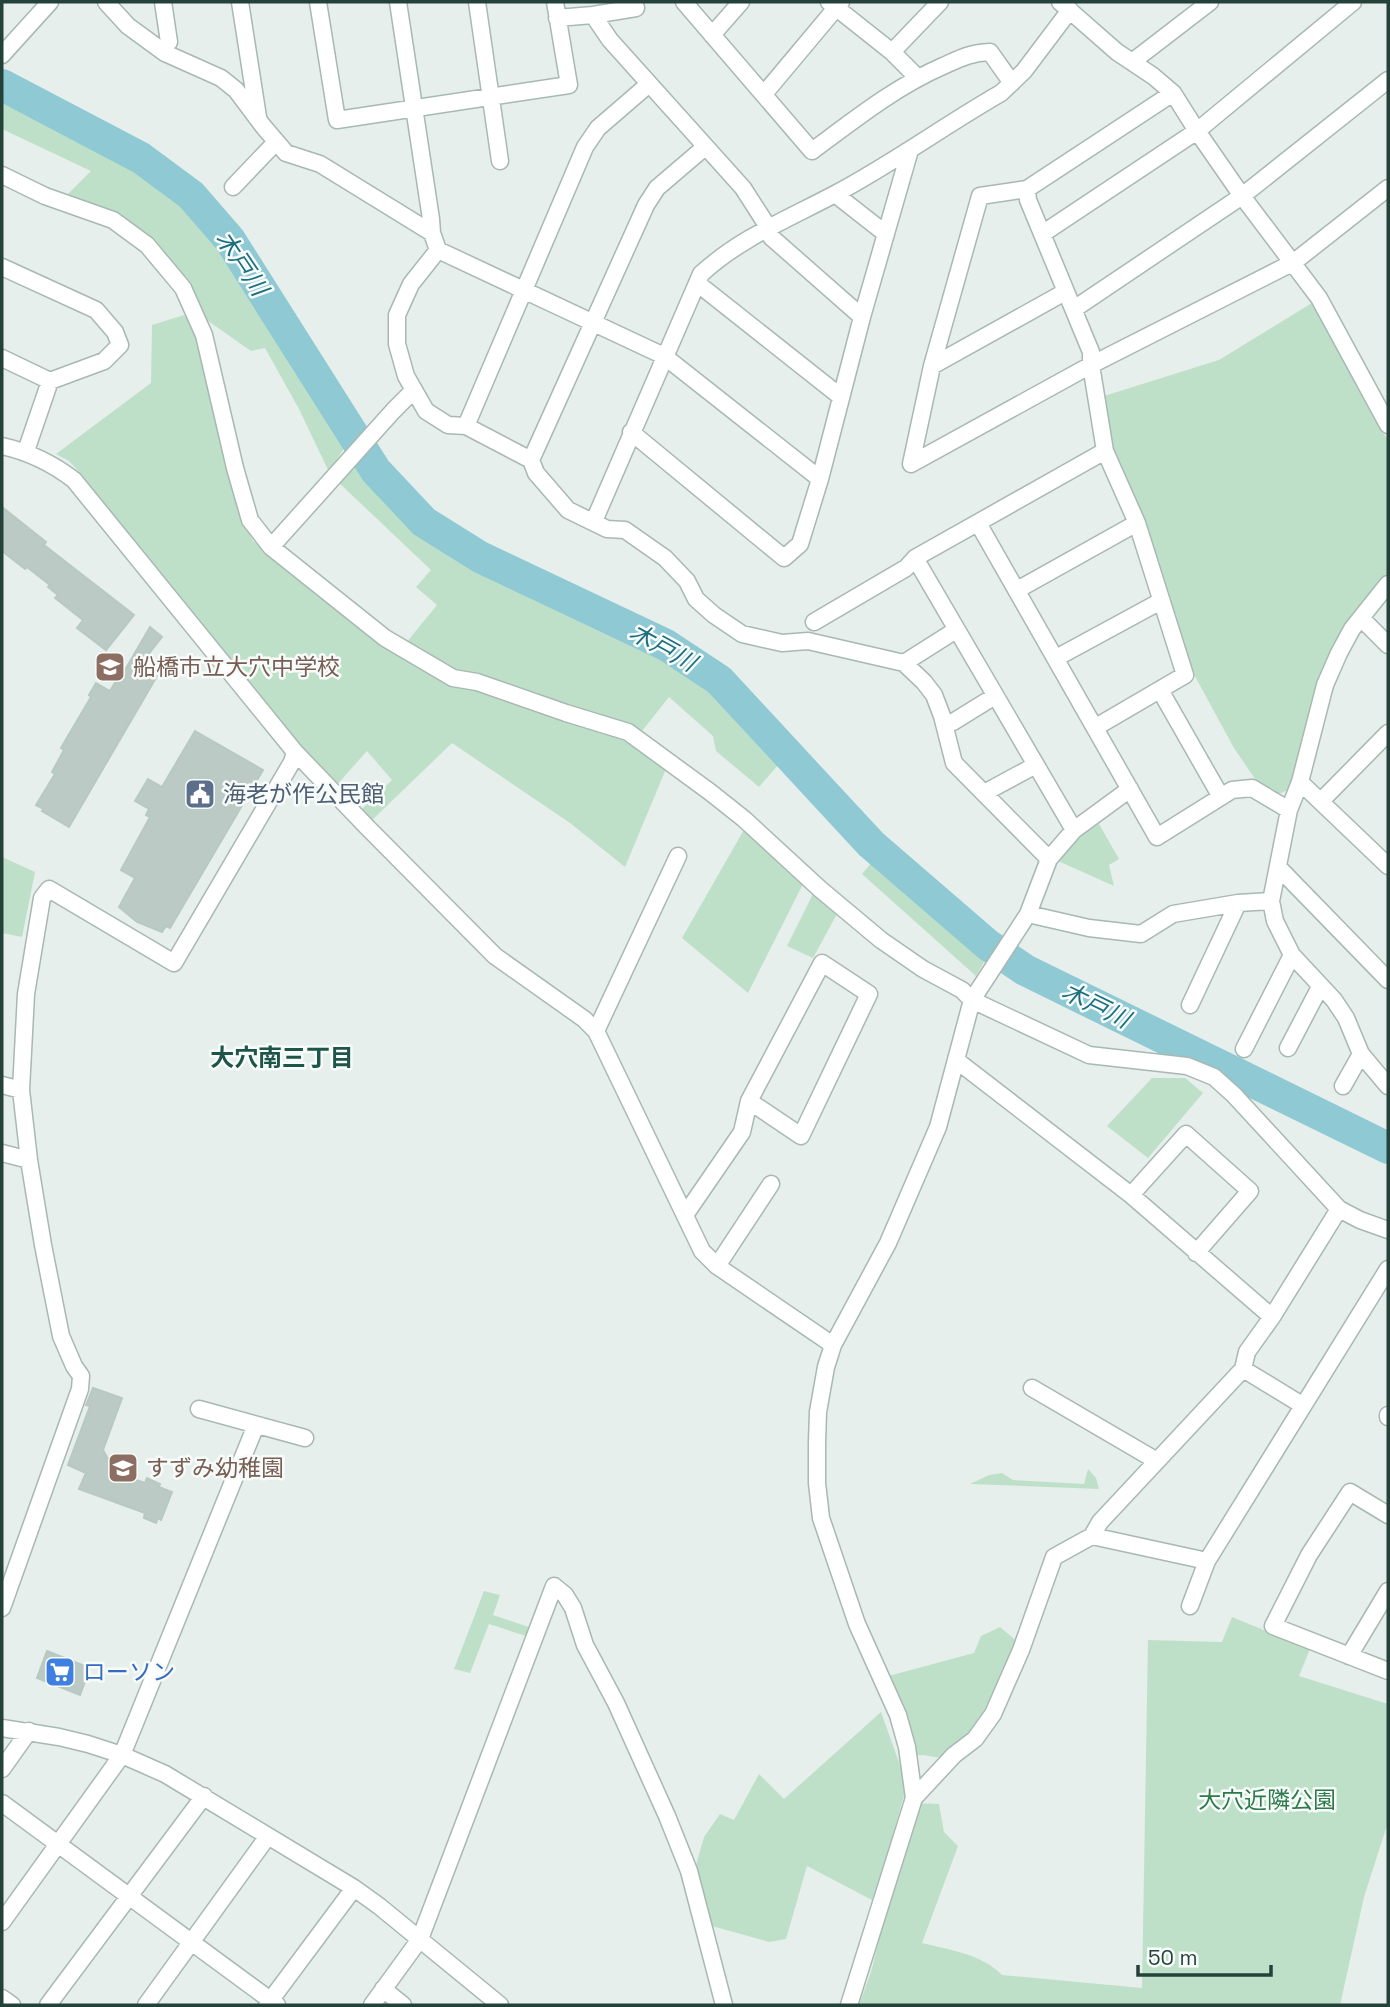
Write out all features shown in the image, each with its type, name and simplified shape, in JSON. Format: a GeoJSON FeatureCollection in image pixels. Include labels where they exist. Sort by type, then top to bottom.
{"type":"FeatureCollection","features":[{"type":"Feature","properties":{"kind":"street"},"geometry":{"type":"LineString","coordinates":[[2,54],[50,2]]}},
{"type":"Feature","properties":{"kind":"street"},"geometry":{"type":"LineString","coordinates":[[106,2],[128,26],[165,53],[221,78],[236,90],[286,153],[320,164],[432,233]]}},
{"type":"Feature","properties":{"kind":"street"},"geometry":{"type":"LineString","coordinates":[[163,2],[169,42]]}},
{"type":"Feature","properties":{"kind":"street"},"geometry":{"type":"LineString","coordinates":[[240,2],[258,120]]}},
{"type":"Feature","properties":{"kind":"street"},"geometry":{"type":"LineString","coordinates":[[318,2],[337,120],[569,85],[556,10],[593,15],[636,8],[635,2]]}},
{"type":"Feature","properties":{"kind":"street"},"geometry":{"type":"LineString","coordinates":[[398,2],[432,233],[438,250],[664,356],[820,479]]}},
{"type":"Feature","properties":{"kind":"street"},"geometry":{"type":"LineString","coordinates":[[477,2],[500,161]]}},
{"type":"Feature","properties":{"kind":"street"},"geometry":{"type":"LineString","coordinates":[[684,2],[811,151],[917,77],[974,53],[990,52],[1012,83]]}},
{"type":"Feature","properties":{"kind":"street"},"geometry":{"type":"LineString","coordinates":[[712,35],[741,2]]}},
{"type":"Feature","properties":{"kind":"street"},"geometry":{"type":"LineString","coordinates":[[892,52],[940,2]]}},
{"type":"Feature","properties":{"kind":"street"},"geometry":{"type":"LineString","coordinates":[[1042,234],[1197,131],[1353,2]]}},
{"type":"Feature","properties":{"kind":"street"},"geometry":{"type":"LineString","coordinates":[[1132,62],[1205,3]]}},
{"type":"Feature","properties":{"kind":"street"},"geometry":{"type":"LineString","coordinates":[[764,94],[835,4],[917,77]]}},
{"type":"Feature","properties":{"kind":"street"},"geometry":{"type":"LineString","coordinates":[[593,521],[701,274],[718,258],[768,227],[835,194],[1001,93],[1024,71],[1065,6],[1117,52],[1173,93],[1242,196],[1319,298],[1388,425]]}},
{"type":"Feature","properties":{"kind":"street"},"geometry":{"type":"LineString","coordinates":[[593,15],[610,40],[743,188],[768,227],[771,237],[862,317]]}},
{"type":"Feature","properties":{"kind":"street"},"geometry":{"type":"LineString","coordinates":[[1074,309],[1242,196],[1388,80]]}},
{"type":"Feature","properties":{"kind":"street"},"geometry":{"type":"LineString","coordinates":[[466,426],[585,147],[598,128],[649,84]]}},
{"type":"Feature","properties":{"kind":"street"},"geometry":{"type":"LineString","coordinates":[[1173,93],[1027,189],[980,196],[932,366],[911,464],[1091,365],[1294,262],[1388,188]]}},
{"type":"Feature","properties":{"kind":"street"},"geometry":{"type":"LineString","coordinates":[[233,187],[275,142]]}},
{"type":"Feature","properties":{"kind":"street"},"geometry":{"type":"LineString","coordinates":[[531,460],[646,205],[657,188],[705,147]]}},
{"type":"Feature","properties":{"kind":"street"},"geometry":{"type":"LineString","coordinates":[[631,432],[784,558],[800,544],[910,150]]}},
{"type":"Feature","properties":{"kind":"street"},"geometry":{"type":"LineString","coordinates":[[2,175],[45,196],[113,220],[147,244],[183,288],[204,335],[250,520],[271,547],[386,638],[453,678],[477,682],[628,732],[744,819],[820,889],[881,940],[923,969],[962,990],[972,1000],[1089,1055],[1187,1066],[1214,1077],[1234,1095],[1339,1209],[1388,1230]]}},
{"type":"Feature","properties":{"kind":"street"},"geometry":{"type":"LineString","coordinates":[[1027,189],[1028,200],[1091,352],[1105,451],[1137,523],[1185,675],[1096,727]]}},
{"type":"Feature","properties":{"kind":"street"},"geometry":{"type":"LineString","coordinates":[[835,194],[887,234]]}},
{"type":"Feature","properties":{"kind":"street"},"geometry":{"type":"LineString","coordinates":[[271,547],[403,400],[406,376],[399,352],[397,315],[411,284],[438,250]]}},
{"type":"Feature","properties":{"kind":"street"},"geometry":{"type":"LineString","coordinates":[[2,267],[96,310],[115,332],[120,345],[104,361],[50,381],[2,358]]}},
{"type":"Feature","properties":{"kind":"street"},"geometry":{"type":"LineString","coordinates":[[696,283],[841,397]]}},
{"type":"Feature","properties":{"kind":"street"},"geometry":{"type":"LineString","coordinates":[[932,366],[1065,292]]}},
{"type":"Feature","properties":{"kind":"street"},"geometry":{"type":"LineString","coordinates":[[26,452],[50,381]]}},
{"type":"Feature","properties":{"kind":"street"},"geometry":{"type":"LineString","coordinates":[[403,400],[448,425],[466,426],[531,460],[536,473],[568,510],[607,529],[625,530],[665,558],[687,581],[696,599],[742,634],[782,643],[808,640],[904,663],[934,695],[954,763],[1049,859]]}},
{"type":"Feature","properties":{"kind":"street"},"geometry":{"type":"LineString","coordinates":[[2,446],[26,452],[59,468],[74,480],[295,752],[495,956],[584,1019],[596,1031],[702,1251],[717,1266],[833,1345]]}},
{"type":"Feature","properties":{"kind":"street"},"geometry":{"type":"LineString","coordinates":[[814,622],[906,568],[915,558],[1105,451]]}},
{"type":"Feature","properties":{"kind":"street"},"geometry":{"type":"LineString","coordinates":[[978,523],[1157,837],[1232,790],[1252,788],[1289,810]]}},
{"type":"Feature","properties":{"kind":"street"},"geometry":{"type":"LineString","coordinates":[[1017,590],[1137,523]]}},
{"type":"Feature","properties":{"kind":"street"},"geometry":{"type":"LineString","coordinates":[[915,558],[1074,830]]}},
{"type":"Feature","properties":{"kind":"street"},"geometry":{"type":"LineString","coordinates":[[1388,584],[1352,629],[1325,685],[1300,782],[1289,810],[1271,901],[1275,921],[1292,955],[1334,1000],[1346,1018],[1362,1054],[1388,1086]]}},
{"type":"Feature","properties":{"kind":"street"},"geometry":{"type":"LineString","coordinates":[[1056,658],[1161,601]]}},
{"type":"Feature","properties":{"kind":"street"},"geometry":{"type":"LineString","coordinates":[[1362,618],[1388,645]]}},
{"type":"Feature","properties":{"kind":"street"},"geometry":{"type":"LineString","coordinates":[[904,663],[956,630]]}},
{"type":"Feature","properties":{"kind":"street"},"geometry":{"type":"LineString","coordinates":[[1160,690],[1221,797]]}},
{"type":"Feature","properties":{"kind":"street"},"geometry":{"type":"LineString","coordinates":[[953,722],[995,696]]}},
{"type":"Feature","properties":{"kind":"street"},"geometry":{"type":"LineString","coordinates":[[1321,801],[1385,743]]}},
{"type":"Feature","properties":{"kind":"street"},"geometry":{"type":"LineString","coordinates":[[2,1608],[80,1389],[81,1376],[61,1336],[29,1160],[21,1090],[26,994],[42,898],[50,890],[174,964],[292,762],[295,752]]}},
{"type":"Feature","properties":{"kind":"street"},"geometry":{"type":"LineString","coordinates":[[984,793],[1036,765]]}},
{"type":"Feature","properties":{"kind":"street"},"geometry":{"type":"LineString","coordinates":[[1300,782],[1388,866]]}},
{"type":"Feature","properties":{"kind":"street"},"geometry":{"type":"LineString","coordinates":[[849,2005],[914,1798],[907,1748],[898,1714],[857,1624],[821,1518],[817,1483],[818,1412],[826,1367],[833,1345],[893,1231],[938,1126],[972,1000],[1028,914],[1049,859],[1074,830],[1130,789]]}},
{"type":"Feature","properties":{"kind":"street"},"geometry":{"type":"LineString","coordinates":[[596,1031],[678,856]]}},
{"type":"Feature","properties":{"kind":"street"},"geometry":{"type":"LineString","coordinates":[[1278,867],[1388,980]]}},
{"type":"Feature","properties":{"kind":"street"},"geometry":{"type":"LineString","coordinates":[[1028,914],[1089,928],[1141,934],[1173,914],[1238,903],[1271,901]]}},
{"type":"Feature","properties":{"kind":"street"},"geometry":{"type":"LineString","coordinates":[[1190,1005],[1238,903]]}},
{"type":"Feature","properties":{"kind":"street"},"geometry":{"type":"LineString","coordinates":[[1244,1049],[1292,955]]}},
{"type":"Feature","properties":{"kind":"street"},"geometry":{"type":"LineString","coordinates":[[685,1215],[742,1132],[749,1101],[822,963],[869,994],[801,1136],[749,1101]]}},
{"type":"Feature","properties":{"kind":"street"},"geometry":{"type":"LineString","coordinates":[[1288,1048],[1320,986]]}},
{"type":"Feature","properties":{"kind":"street"},"geometry":{"type":"LineString","coordinates":[[1343,1086],[1362,1054]]}},
{"type":"Feature","properties":{"kind":"street"},"geometry":{"type":"LineString","coordinates":[[956,1060],[1130,1195],[1272,1317]]}},
{"type":"Feature","properties":{"kind":"street"},"geometry":{"type":"LineString","coordinates":[[2,1085],[21,1090]]}},
{"type":"Feature","properties":{"kind":"street"},"geometry":{"type":"LineString","coordinates":[[1130,1195],[1185,1135],[1250,1191],[1196,1252]]}},
{"type":"Feature","properties":{"kind":"street"},"geometry":{"type":"LineString","coordinates":[[2,1153],[29,1160]]}},
{"type":"Feature","properties":{"kind":"street"},"geometry":{"type":"LineString","coordinates":[[717,1266],[771,1184]]}},
{"type":"Feature","properties":{"kind":"street"},"geometry":{"type":"LineString","coordinates":[[914,1798],[954,1755],[975,1740],[993,1714],[1021,1650],[1054,1557],[1092,1536],[1100,1522],[1242,1369],[1247,1352],[1339,1209]]}},
{"type":"Feature","properties":{"kind":"street"},"geometry":{"type":"LineString","coordinates":[[1190,1606],[1207,1561],[1388,1269]]}},
{"type":"Feature","properties":{"kind":"street"},"geometry":{"type":"LineString","coordinates":[[1242,1369],[1302,1405]]}},
{"type":"Feature","properties":{"kind":"street"},"geometry":{"type":"LineString","coordinates":[[1032,1388],[1157,1461]]}},
{"type":"Feature","properties":{"kind":"street"},"geometry":{"type":"LineString","coordinates":[[199,1409],[305,1438]]}},
{"type":"Feature","properties":{"kind":"street"},"geometry":{"type":"LineString","coordinates":[[2,1922],[122,1755],[256,1425]]}},
{"type":"Feature","properties":{"kind":"street"},"geometry":{"type":"LineString","coordinates":[[1388,1515],[1350,1492],[1309,1555],[1273,1626],[1388,1671]]}},
{"type":"Feature","properties":{"kind":"street"},"geometry":{"type":"LineString","coordinates":[[1092,1536],[1207,1561]]}},
{"type":"Feature","properties":{"kind":"street"},"geometry":{"type":"LineString","coordinates":[[372,2005],[420,1939],[554,1586],[565,1595],[573,1608],[585,1646],[616,1703],[667,1816],[689,1871],[724,2005]]}},
{"type":"Feature","properties":{"kind":"street"},"geometry":{"type":"LineString","coordinates":[[1349,1656],[1388,1591]]}},
{"type":"Feature","properties":{"kind":"street"},"geometry":{"type":"LineString","coordinates":[[2,1728],[88,1744],[165,1774],[354,1888],[500,2005]]}},
{"type":"Feature","properties":{"kind":"street"},"geometry":{"type":"LineString","coordinates":[[2,1769],[29,1731]]}},
{"type":"Feature","properties":{"kind":"street"},"geometry":{"type":"LineString","coordinates":[[48,2005],[204,1796]]}},
{"type":"Feature","properties":{"kind":"street"},"geometry":{"type":"LineString","coordinates":[[2,1803],[272,2004],[354,1888]]}},
{"type":"Feature","properties":{"kind":"street"},"geometry":{"type":"LineString","coordinates":[[146,2005],[268,1836]]}},
{"type":"Feature","properties":{"kind":"street"},"geometry":{"type":"LineString","coordinates":[[383,1989],[402,2005]]}},
{"type":"Feature","properties":{"kind":"street"},"geometry":{"type":"LineString","coordinates":[[2,1998],[12,2005]]}},
{"type":"Feature","properties":{"kind":"green space"},"geometry":{"type":"Polygon","coordinates":[[[2,95],[113,152],[184,198],[228,247],[346,445],[329,472],[299,409],[265,348],[251,351],[204,318],[110,214],[68,194],[91,171],[2,129],[2,95]]]}},
{"type":"Feature","properties":{"kind":"green space"},"geometry":{"type":"Polygon","coordinates":[[[1312,303],[1388,440],[1388,574],[1356,616],[1319,685],[1292,780],[1288,790],[1279,794],[1255,779],[1234,748],[1191,669],[1144,520],[1111,448],[1104,396],[1219,360],[1312,303]]]}},
{"type":"Feature","properties":{"kind":"green space"},"geometry":{"type":"Polygon","coordinates":[[[184,315],[198,337],[243,521],[253,541],[382,642],[565,720],[621,739],[666,769],[625,867],[570,823],[452,743],[370,822],[359,812],[392,780],[367,751],[335,787],[293,740],[81,474],[69,461],[56,454],[151,383],[152,325],[184,315]]]}},
{"type":"Feature","properties":{"kind":"green space"},"geometry":{"type":"Polygon","coordinates":[[[359,464],[415,528],[545,598],[649,648],[715,690],[780,763],[759,787],[716,751],[713,736],[669,697],[642,731],[454,673],[406,643],[437,605],[416,587],[431,570],[336,480],[359,464]]]}},
{"type":"Feature","properties":{"kind":"green space"},"geometry":{"type":"Polygon","coordinates":[[[1099,824],[1119,859],[1109,865],[1114,886],[1058,861],[1083,834],[1099,824]]]}},
{"type":"Feature","properties":{"kind":"green space"},"geometry":{"type":"Polygon","coordinates":[[[745,828],[805,880],[748,993],[682,938],[745,828]]]}},
{"type":"Feature","properties":{"kind":"green space"},"geometry":{"type":"Polygon","coordinates":[[[878,855],[988,955],[976,976],[862,874],[878,855]]]}},
{"type":"Feature","properties":{"kind":"green space"},"geometry":{"type":"Polygon","coordinates":[[[2,857],[35,872],[22,937],[2,933],[2,857]]]}},
{"type":"Feature","properties":{"kind":"green space"},"geometry":{"type":"Polygon","coordinates":[[[813,894],[838,912],[813,958],[787,946],[813,894]]]}},
{"type":"Feature","properties":{"kind":"green space"},"geometry":{"type":"Polygon","coordinates":[[[1152,1078],[1185,1078],[1203,1093],[1148,1158],[1107,1126],[1152,1078]]]}},
{"type":"Feature","properties":{"kind":"green space"},"geometry":{"type":"Polygon","coordinates":[[[1088,1469],[1096,1478],[1099,1489],[970,1484],[989,1475],[1002,1473],[1013,1480],[1084,1484],[1088,1469]]]}},
{"type":"Feature","properties":{"kind":"green space"},"geometry":{"type":"Polygon","coordinates":[[[484,1591],[500,1595],[493,1615],[529,1627],[526,1636],[489,1624],[470,1673],[454,1669],[484,1591]]]}},
{"type":"Feature","properties":{"kind":"green space","name":"大穴近隣公園"},"geometry":{"type":"Polygon","coordinates":[[[1232,1617],[1310,1649],[1299,1676],[1388,1704],[1388,1822],[1364,1897],[1340,2005],[859,2005],[871,1972],[913,1803],[939,1804],[944,1832],[958,1846],[922,1943],[975,1957],[1002,1975],[1142,1988],[1148,1640],[1222,1642],[1232,1617]]]}},
{"type":"Feature","properties":{"kind":"green space"},"geometry":{"type":"Polygon","coordinates":[[[1000,1627],[1019,1643],[990,1712],[969,1738],[941,1758],[909,1756],[881,1678],[974,1653],[981,1636],[1000,1627]]]}},
{"type":"Feature","properties":{"kind":"green space"},"geometry":{"type":"Polygon","coordinates":[[[881,1712],[907,1785],[872,1900],[807,1866],[786,1939],[769,1942],[712,1926],[696,1865],[704,1837],[720,1814],[734,1820],[759,1774],[784,1799],[881,1712]]]}},
{"type":"Feature","properties":{"kind":"building"},"geometry":{"type":"Polygon","coordinates":[[[2,507],[46,542],[44,545],[134,615],[106,650],[77,628],[83,620],[55,598],[58,595],[48,587],[50,585],[2,551],[2,507]]]}},
{"type":"Feature","properties":{"kind":"building"},"geometry":{"type":"Polygon","coordinates":[[[150,627],[162,637],[140,665],[157,676],[69,827],[36,805],[55,774],[52,772],[64,750],[61,748],[91,697],[89,695],[96,683],[110,691],[150,627]]]}},
{"type":"Feature","properties":{"kind":"building"},"geometry":{"type":"Polygon","coordinates":[[[195,731],[263,770],[170,928],[166,926],[162,932],[137,922],[119,907],[135,878],[121,870],[150,817],[146,815],[149,809],[135,801],[148,779],[162,787],[195,731]]]}},
{"type":"Feature","properties":{"kind":"building"},"geometry":{"type":"Polygon","coordinates":[[[93,1388],[122,1398],[103,1450],[112,1472],[145,1483],[147,1478],[172,1492],[161,1520],[158,1518],[156,1523],[144,1518],[145,1513],[79,1489],[86,1473],[68,1465],[90,1406],[86,1405],[93,1388]]]}},
{"type":"Feature","properties":{"kind":"building"},"geometry":{"type":"Polygon","coordinates":[[[47,1651],[90,1668],[80,1695],[37,1678],[47,1651]]]}},
{"type":"Feature","properties":{"kind":"waterway","name":"木戸川"},"geometry":{"type":"LineString","coordinates":[[2,85],[141,158],[191,195],[230,240],[376,471],[424,522],[480,557],[666,645],[719,680],[871,844],[988,945],[1025,970],[1388,1148]]}},
{"type":"Feature","properties":{"kind":"place","name":"船橋市立大穴中学校"},"geometry":{"type":"Point","coordinates":[110,667]}},
{"type":"Feature","properties":{"kind":"place","name":"海老が作公民館"},"geometry":{"type":"Point","coordinates":[200,794]}},
{"type":"Feature","properties":{"kind":"place","name":"すずみ幼稚園"},"geometry":{"type":"Point","coordinates":[123,1468]}},
{"type":"Feature","properties":{"kind":"place","name":"ローソン"},"geometry":{"type":"Point","coordinates":[60,1672]}},
{"type":"Feature","properties":{"kind":"district","name":"大穴南三丁目"},"geometry":{"type":"Point","coordinates":[282,1057]}}]}
